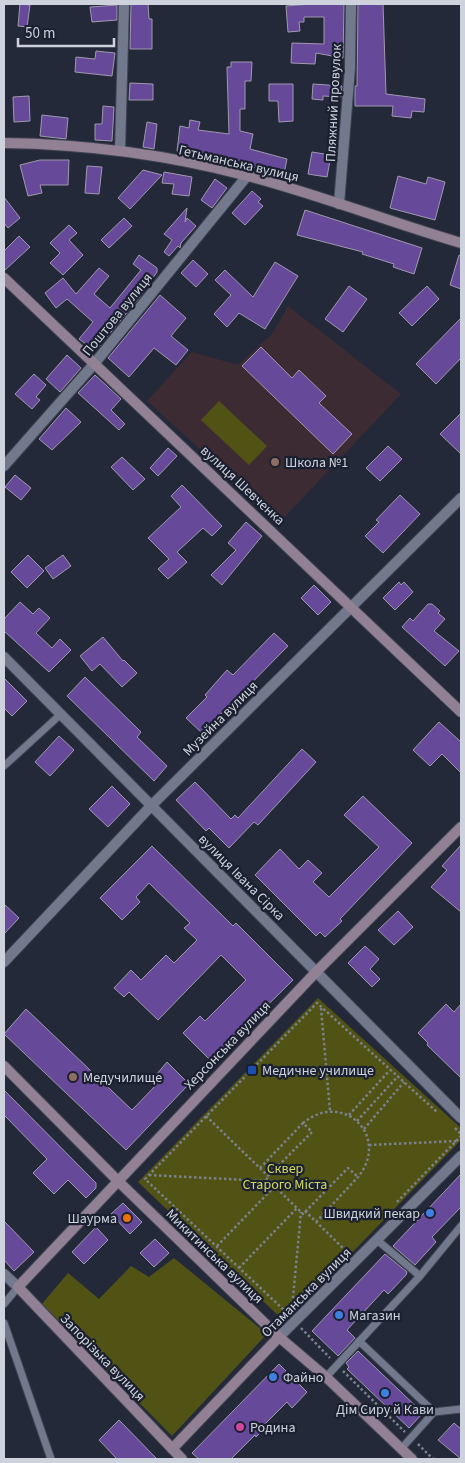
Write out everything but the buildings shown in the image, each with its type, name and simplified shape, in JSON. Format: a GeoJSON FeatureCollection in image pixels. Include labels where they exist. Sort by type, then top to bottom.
{"type":"FeatureCollection","features":[{"type":"Feature","properties":{"kind":"street"},"geometry":{"type":"LineString","coordinates":[[120,151],[124,4]]}},
{"type":"Feature","properties":{"kind":"street","name":"Пляжний провулок"},"geometry":{"type":"LineString","coordinates":[[338,204],[350,68],[351,4]]}},
{"type":"Feature","properties":{"kind":"street","name":"Гетьманська вулиця"},"geometry":{"type":"LineString","coordinates":[[4,143],[120,151],[248,176],[461,243]]}},
{"type":"Feature","properties":{"kind":"street","name":"Поштова вулиця"},"geometry":{"type":"LineString","coordinates":[[4,466],[94,364],[248,176]]}},
{"type":"Feature","properties":{"kind":"street","name":"вулиця Шевченка"},"geometry":{"type":"LineString","coordinates":[[4,278],[461,712]]}},
{"type":"Feature","properties":{"kind":"street","name":"Музейна вулиця"},"geometry":{"type":"LineString","coordinates":[[4,962],[151,806],[461,498]]}},
{"type":"Feature","properties":{"kind":"street","name":"вулиця Івана Сірка"},"geometry":{"type":"LineString","coordinates":[[4,657],[461,1118]]}},
{"type":"Feature","properties":{"kind":"street","name":"Херсонська вулиця"},"geometry":{"type":"LineString","coordinates":[[18,1287],[317,971],[461,827]]}},
{"type":"Feature","properties":{"kind":"street","name":"Микитинська вулиця"},"geometry":{"type":"LineString","coordinates":[[4,1066],[118,1181],[279,1337],[326,1377],[412,1459]]}},
{"type":"Feature","properties":{"kind":"street","name":"Отаманська вулиця"},"geometry":{"type":"LineString","coordinates":[[172,1449],[279,1337],[461,1156]]}},
{"type":"Feature","properties":{"kind":"street","name":"Запорізька вулиця"},"geometry":{"type":"LineString","coordinates":[[4,1274],[182,1459]]}},
{"type":"Feature","properties":{"kind":"lane"},"geometry":{"type":"LineString","coordinates":[[4,766],[61,714]]}},
{"type":"Feature","properties":{"kind":"lane"},"geometry":{"type":"LineString","coordinates":[[326,1377],[420,1276],[461,1226]]}},
{"type":"Feature","properties":{"kind":"lane"},"geometry":{"type":"LineString","coordinates":[[377,1240],[420,1276]]}},
{"type":"Feature","properties":{"kind":"lane"},"geometry":{"type":"LineString","coordinates":[[4,1304],[18,1287]]}},
{"type":"Feature","properties":{"kind":"lane"},"geometry":{"type":"LineString","coordinates":[[4,1323],[51,1459]]}},
{"type":"Feature","properties":{"kind":"lane"},"geometry":{"type":"LineString","coordinates":[[359,1341],[434,1412]]}},
{"type":"Feature","properties":{"kind":"lane"},"geometry":{"type":"LineString","coordinates":[[401,1449],[434,1412],[461,1409]]}},
{"type":"Feature","properties":{"kind":"path"},"geometry":{"type":"LineString","coordinates":[[433,1459],[295,1322],[145,1179],[316,1003],[440,1114]]}},
{"type":"Feature","properties":{"kind":"path"},"geometry":{"type":"LineString","coordinates":[[320,1007],[330,1111]]}},
{"type":"Feature","properties":{"kind":"path"},"geometry":{"type":"LineString","coordinates":[[349,1116],[390,1070]]}},
{"type":"Feature","properties":{"kind":"path"},"geometry":{"type":"LineString","coordinates":[[357,1121],[398,1076]]}},
{"type":"Feature","properties":{"kind":"path"},"geometry":{"type":"LineString","coordinates":[[364,1129],[404,1082]]}},
{"type":"Feature","properties":{"kind":"path"},"geometry":{"type":"LineString","coordinates":[[260,1168],[310,1117],[330,1111],[349,1116],[357,1121],[364,1129],[369,1144],[367,1162],[358,1177],[316,1222]]}},
{"type":"Feature","properties":{"kind":"path"},"geometry":{"type":"LineString","coordinates":[[206,1116],[268,1176],[266,1178],[300,1212],[292,1309]]}},
{"type":"Feature","properties":{"kind":"path"},"geometry":{"type":"LineString","coordinates":[[268,1176],[312,1132],[303,1123]]}},
{"type":"Feature","properties":{"kind":"path"},"geometry":{"type":"LineString","coordinates":[[454,1127],[461,1134]]}},
{"type":"Feature","properties":{"kind":"path"},"geometry":{"type":"LineString","coordinates":[[369,1144],[457,1141]]}},
{"type":"Feature","properties":{"kind":"path"},"geometry":{"type":"LineString","coordinates":[[300,1212],[302,1214],[348,1168],[358,1177]]}},
{"type":"Feature","properties":{"kind":"path"},"geometry":{"type":"LineString","coordinates":[[150,1175],[269,1181]]}},
{"type":"Feature","properties":{"kind":"path"},"geometry":{"type":"LineString","coordinates":[[216,1247],[275,1186]]}},
{"type":"Feature","properties":{"kind":"path"},"geometry":{"type":"LineString","coordinates":[[239,1268],[297,1208]]}},
{"type":"Feature","properties":{"kind":"path"},"geometry":{"type":"LineString","coordinates":[[305,1211],[347,1252]]}},
{"type":"Feature","properties":{"kind":"shaded area","name":"Школа №1"},"geometry":{"type":"Polygon","coordinates":[[[288,306],[401,394],[280,522],[147,401],[192,352],[238,365],[272,334],[288,306]]]}},
{"type":"Feature","properties":{"kind":"green space"},"geometry":{"type":"Polygon","coordinates":[[[219,401],[267,446],[249,465],[201,420],[219,401]]]}},
{"type":"Feature","properties":{"kind":"green space","name":"Сквер Старого Міста"},"geometry":{"type":"Polygon","coordinates":[[[318,998],[461,1128],[461,1140],[285,1322],[138,1182],[318,998]]]}},
{"type":"Feature","properties":{"kind":"green space"},"geometry":{"type":"Polygon","coordinates":[[[174,1258],[267,1334],[172,1436],[42,1304],[68,1273],[99,1299],[131,1266],[149,1277],[174,1258]]]}},
{"type":"Feature","properties":{"kind":"place","name":"Школа №1"},"geometry":{"type":"Point","coordinates":[275,462]}},
{"type":"Feature","properties":{"kind":"place","name":"Медичне училище"},"geometry":{"type":"Point","coordinates":[252,1070]}},
{"type":"Feature","properties":{"kind":"place","name":"Медучилище"},"geometry":{"type":"Point","coordinates":[73,1077]}},
{"type":"Feature","properties":{"kind":"place","name":"Швидкий пекар"},"geometry":{"type":"Point","coordinates":[430,1213]}},
{"type":"Feature","properties":{"kind":"place","name":"Шаурма"},"geometry":{"type":"Point","coordinates":[127,1218]}},
{"type":"Feature","properties":{"kind":"place","name":"Магазин"},"geometry":{"type":"Point","coordinates":[339,1315]}},
{"type":"Feature","properties":{"kind":"place","name":"Файно"},"geometry":{"type":"Point","coordinates":[273,1377]}},
{"type":"Feature","properties":{"kind":"place","name":"Дім Сиру й Кави"},"geometry":{"type":"Point","coordinates":[385,1393]}},
{"type":"Feature","properties":{"kind":"place","name":"Родина"},"geometry":{"type":"Point","coordinates":[240,1427]}}]}
